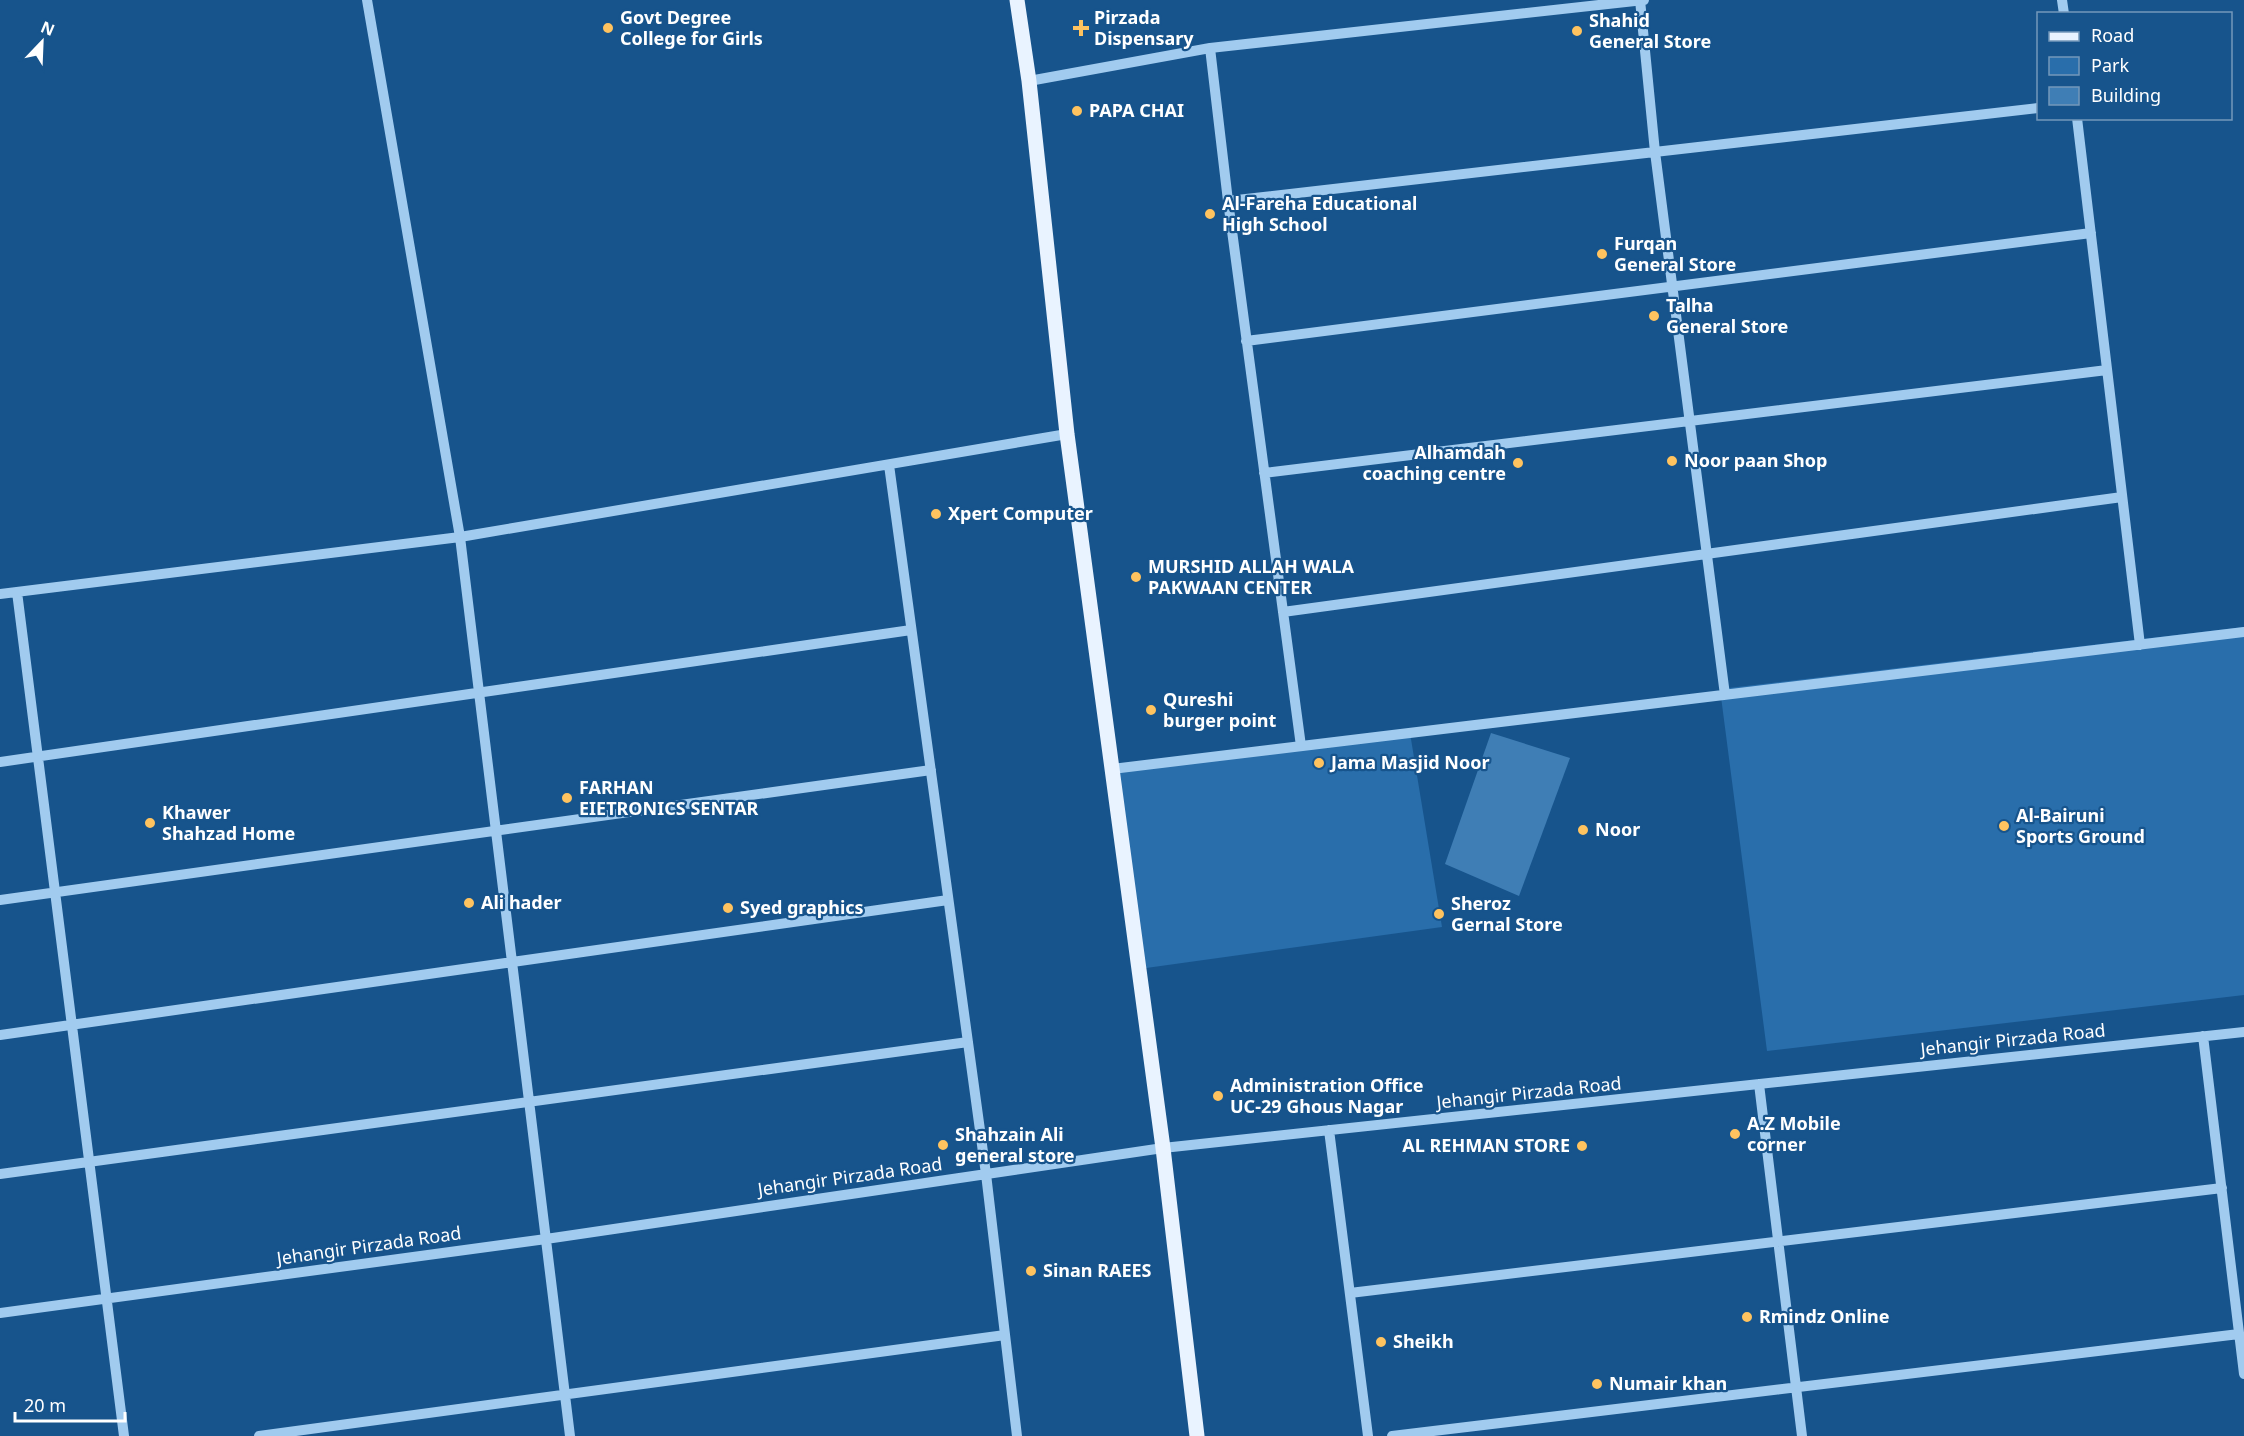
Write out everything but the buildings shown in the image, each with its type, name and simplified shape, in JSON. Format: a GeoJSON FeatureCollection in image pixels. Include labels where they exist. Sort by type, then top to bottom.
{"type":"FeatureCollection","features":[{"type":"Feature","properties":{"kind":"main road"},"geometry":{"type":"LineString","coordinates":[[1017,0],[1029,81],[1067,435],[1163,1148],[1197,1436]]}},
{"type":"Feature","properties":{"kind":"street"},"geometry":{"type":"LineString","coordinates":[[367,0],[460,537],[570,1436]]}},
{"type":"Feature","properties":{"kind":"street"},"geometry":{"type":"LineString","coordinates":[[1029,81],[1210,48],[1642,0],[1654,152],[1725,695]]}},
{"type":"Feature","properties":{"kind":"street"},"geometry":{"type":"LineString","coordinates":[[1210,48],[1246,341],[1301,746]]}},
{"type":"Feature","properties":{"kind":"street"},"geometry":{"type":"LineString","coordinates":[[1228,201],[2037,108]]}},
{"type":"Feature","properties":{"kind":"street"},"geometry":{"type":"LineString","coordinates":[[2077,120],[2140,645]]}},
{"type":"Feature","properties":{"kind":"street"},"geometry":{"type":"LineString","coordinates":[[1246,341],[2091,233]]}},
{"type":"Feature","properties":{"kind":"street"},"geometry":{"type":"LineString","coordinates":[[1264,472],[2107,370]]}},
{"type":"Feature","properties":{"kind":"street"},"geometry":{"type":"LineString","coordinates":[[0,594],[460,537],[1067,435]]}},
{"type":"Feature","properties":{"kind":"street"},"geometry":{"type":"LineString","coordinates":[[889,465],[986,1174],[1017,1436]]}},
{"type":"Feature","properties":{"kind":"street"},"geometry":{"type":"LineString","coordinates":[[1283,612],[2122,497]]}},
{"type":"Feature","properties":{"kind":"street"},"geometry":{"type":"LineString","coordinates":[[17,592],[124,1436]]}},
{"type":"Feature","properties":{"kind":"street"},"geometry":{"type":"LineString","coordinates":[[0,762],[911,630]]}},
{"type":"Feature","properties":{"kind":"street"},"geometry":{"type":"LineString","coordinates":[[1112,769],[2244,632]]}},
{"type":"Feature","properties":{"kind":"street"},"geometry":{"type":"LineString","coordinates":[[0,900],[931,770]]}},
{"type":"Feature","properties":{"kind":"street"},"geometry":{"type":"LineString","coordinates":[[0,1035],[948,900]]}},
{"type":"Feature","properties":{"kind":"street","name":"Jehangir Pirzada Road"},"geometry":{"type":"LineString","coordinates":[[0,1313],[546,1239],[1163,1148],[2244,1032]]}},
{"type":"Feature","properties":{"kind":"street"},"geometry":{"type":"LineString","coordinates":[[2203,1036],[2244,1374]]}},
{"type":"Feature","properties":{"kind":"street"},"geometry":{"type":"LineString","coordinates":[[0,1174],[968,1042]]}},
{"type":"Feature","properties":{"kind":"street"},"geometry":{"type":"LineString","coordinates":[[1759,1084],[1802,1436]]}},
{"type":"Feature","properties":{"kind":"street"},"geometry":{"type":"LineString","coordinates":[[1329,1130],[1368,1436]]}},
{"type":"Feature","properties":{"kind":"street"},"geometry":{"type":"LineString","coordinates":[[1350,1293],[2222,1188]]}},
{"type":"Feature","properties":{"kind":"street"},"geometry":{"type":"LineString","coordinates":[[1392,1436],[2239,1334]]}},
{"type":"Feature","properties":{"kind":"street"},"geometry":{"type":"LineString","coordinates":[[259,1436],[1005,1335]]}},
{"type":"Feature","properties":{"kind":"green space"},"geometry":{"type":"Polygon","coordinates":[[[2244,627],[2244,995],[1767,1051],[1720,689],[2244,627]]]}},
{"type":"Feature","properties":{"kind":"green space"},"geometry":{"type":"Polygon","coordinates":[[[1410,733],[1442,927],[1139,969],[1112,769],[1410,733]]]}},
{"type":"Feature","properties":{"kind":"place","name":"Govt Degree College for Girls"},"geometry":{"type":"Point","coordinates":[608,28]}},
{"type":"Feature","properties":{"kind":"place","name":"Pirzada Dispensary"},"geometry":{"type":"Point","coordinates":[1081,28]}},
{"type":"Feature","properties":{"kind":"place","name":"Shahid General Store"},"geometry":{"type":"Point","coordinates":[1577,31]}},
{"type":"Feature","properties":{"kind":"place","name":"PAPA CHAI"},"geometry":{"type":"Point","coordinates":[1077,111]}},
{"type":"Feature","properties":{"kind":"place","name":"Al-Fareha Educational High School"},"geometry":{"type":"Point","coordinates":[1210,214]}},
{"type":"Feature","properties":{"kind":"place","name":"Furqan General Store"},"geometry":{"type":"Point","coordinates":[1602,254]}},
{"type":"Feature","properties":{"kind":"place","name":"Talha General Store"},"geometry":{"type":"Point","coordinates":[1654,316]}},
{"type":"Feature","properties":{"kind":"place","name":"Noor paan Shop"},"geometry":{"type":"Point","coordinates":[1672,461]}},
{"type":"Feature","properties":{"kind":"place","name":"Alhamdah coaching centre"},"geometry":{"type":"Point","coordinates":[1518,463]}},
{"type":"Feature","properties":{"kind":"place","name":"Xpert Computer"},"geometry":{"type":"Point","coordinates":[936,514]}},
{"type":"Feature","properties":{"kind":"place","name":"MURSHID ALLAH WALA PAKWAAN CENTER"},"geometry":{"type":"Point","coordinates":[1136,577]}},
{"type":"Feature","properties":{"kind":"place","name":"Qureshi burger point"},"geometry":{"type":"Point","coordinates":[1151,710]}},
{"type":"Feature","properties":{"kind":"place","name":"Jama Masjid Noor"},"geometry":{"type":"Point","coordinates":[1319,763]}},
{"type":"Feature","properties":{"kind":"place","name":"FARHAN EIETRONICS SENTAR"},"geometry":{"type":"Point","coordinates":[567,798]}},
{"type":"Feature","properties":{"kind":"place","name":"Khawer Shahzad Home"},"geometry":{"type":"Point","coordinates":[150,823]}},
{"type":"Feature","properties":{"kind":"place","name":"Al-Bairuni Sports Ground"},"geometry":{"type":"Point","coordinates":[2004,826]}},
{"type":"Feature","properties":{"kind":"place","name":"Noor"},"geometry":{"type":"Point","coordinates":[1583,830]}},
{"type":"Feature","properties":{"kind":"place","name":"Ali hader"},"geometry":{"type":"Point","coordinates":[469,903]}},
{"type":"Feature","properties":{"kind":"place","name":"Syed graphics"},"geometry":{"type":"Point","coordinates":[728,908]}},
{"type":"Feature","properties":{"kind":"place","name":"Sheroz Gernal Store"},"geometry":{"type":"Point","coordinates":[1439,914]}},
{"type":"Feature","properties":{"kind":"place","name":"Administration Office UC-29 Ghous Nagar"},"geometry":{"type":"Point","coordinates":[1218,1096]}},
{"type":"Feature","properties":{"kind":"place","name":"A.Z Mobile corner"},"geometry":{"type":"Point","coordinates":[1735,1134]}},
{"type":"Feature","properties":{"kind":"place","name":"Shahzain Ali general store"},"geometry":{"type":"Point","coordinates":[943,1145]}},
{"type":"Feature","properties":{"kind":"place","name":"AL REHMAN STORE"},"geometry":{"type":"Point","coordinates":[1582,1146]}},
{"type":"Feature","properties":{"kind":"place","name":"Sinan RAEES"},"geometry":{"type":"Point","coordinates":[1031,1271]}},
{"type":"Feature","properties":{"kind":"place","name":"Rmindz Online"},"geometry":{"type":"Point","coordinates":[1747,1317]}},
{"type":"Feature","properties":{"kind":"place","name":"Sheikh"},"geometry":{"type":"Point","coordinates":[1381,1342]}},
{"type":"Feature","properties":{"kind":"place","name":"Numair khan"},"geometry":{"type":"Point","coordinates":[1597,1384]}}]}
